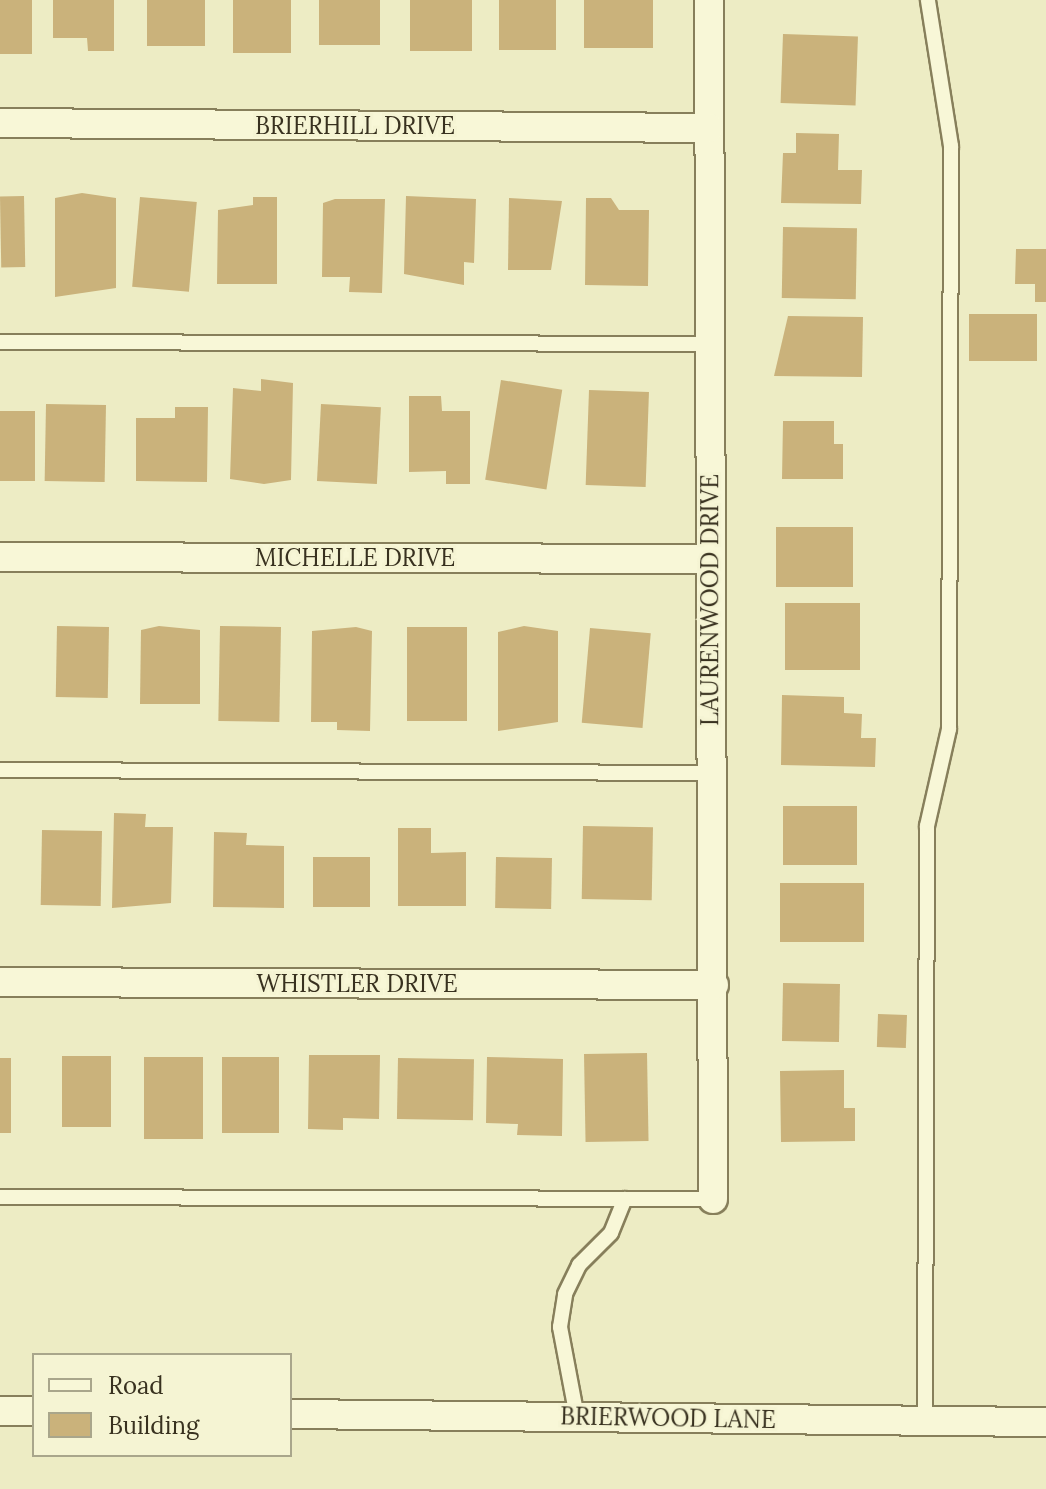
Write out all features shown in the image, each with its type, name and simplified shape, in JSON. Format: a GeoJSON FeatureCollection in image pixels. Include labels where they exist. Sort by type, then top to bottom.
{"type":"FeatureCollection","features":[{"type":"Feature","properties":{"kind":"street","name":"LAURENWOOD DRIVE"},"geometry":{"type":"LineString","coordinates":[[709,0],[713,1199]]}},
{"type":"Feature","properties":{"kind":"street","name":"BRIERHILL DRIVE"},"geometry":{"type":"LineString","coordinates":[[0,123],[709,128]]}},
{"type":"Feature","properties":{"kind":"street","name":"MICHELLE DRIVE"},"geometry":{"type":"LineString","coordinates":[[0,557],[709,559]]}},
{"type":"Feature","properties":{"kind":"street","name":"WHISTLER DRIVE"},"geometry":{"type":"LineString","coordinates":[[0,982],[714,985]]}},
{"type":"Feature","properties":{"kind":"street"},"geometry":{"type":"LineString","coordinates":[[0,1411],[32,1411]]}},
{"type":"Feature","properties":{"kind":"street","name":"BRIERWOOD LANE"},"geometry":{"type":"LineString","coordinates":[[292,1414],[1046,1422]]}},
{"type":"Feature","properties":{"kind":"lane"},"geometry":{"type":"LineString","coordinates":[[925,1421],[927,826],[949,729],[951,177],[928,0]]}},
{"type":"Feature","properties":{"kind":"lane"},"geometry":{"type":"LineString","coordinates":[[0,342],[709,344]]}},
{"type":"Feature","properties":{"kind":"lane"},"geometry":{"type":"LineString","coordinates":[[0,770],[711,773]]}},
{"type":"Feature","properties":{"kind":"lane"},"geometry":{"type":"LineString","coordinates":[[0,1197],[713,1199]]}},
{"type":"Feature","properties":{"kind":"lane"},"geometry":{"type":"LineString","coordinates":[[577,1417],[560,1327],[565,1294],[579,1265],[611,1233],[625,1199]]}},
{"type":"Feature","properties":{"kind":"building"},"geometry":{"type":"Polygon","coordinates":[[[0,0],[32,0],[32,54],[0,54],[0,0]]]}},
{"type":"Feature","properties":{"kind":"building"},"geometry":{"type":"Polygon","coordinates":[[[53,0],[114,0],[114,51],[88,51],[87,38],[53,38],[53,0]]]}},
{"type":"Feature","properties":{"kind":"building"},"geometry":{"type":"Polygon","coordinates":[[[147,0],[205,0],[205,46],[147,46],[147,0]]]}},
{"type":"Feature","properties":{"kind":"building"},"geometry":{"type":"Polygon","coordinates":[[[233,0],[291,0],[291,53],[233,53],[233,0]]]}},
{"type":"Feature","properties":{"kind":"building"},"geometry":{"type":"Polygon","coordinates":[[[319,0],[380,0],[380,45],[319,45],[319,0]]]}},
{"type":"Feature","properties":{"kind":"building"},"geometry":{"type":"Polygon","coordinates":[[[410,0],[472,0],[472,51],[410,51],[410,0]]]}},
{"type":"Feature","properties":{"kind":"building"},"geometry":{"type":"Polygon","coordinates":[[[499,0],[556,0],[556,50],[499,50],[499,0]]]}},
{"type":"Feature","properties":{"kind":"building"},"geometry":{"type":"Polygon","coordinates":[[[584,0],[653,0],[653,48],[584,48],[584,0]]]}},
{"type":"Feature","properties":{"kind":"building"},"geometry":{"type":"Polygon","coordinates":[[[783,34],[858,37],[856,106],[781,103],[783,34]]]}},
{"type":"Feature","properties":{"kind":"building"},"geometry":{"type":"Polygon","coordinates":[[[796,133],[839,134],[838,170],[862,170],[861,204],[781,203],[783,153],[796,153],[796,133]]]}},
{"type":"Feature","properties":{"kind":"building"},"geometry":{"type":"Polygon","coordinates":[[[82,193],[116,198],[116,288],[55,297],[55,198],[82,193]]]}},
{"type":"Feature","properties":{"kind":"building"},"geometry":{"type":"Polygon","coordinates":[[[0,196],[24,196],[25,267],[1,267],[0,196]]]}},
{"type":"Feature","properties":{"kind":"building"},"geometry":{"type":"Polygon","coordinates":[[[406,196],[476,199],[474,263],[464,262],[464,285],[404,274],[406,196]]]}},
{"type":"Feature","properties":{"kind":"building"},"geometry":{"type":"Polygon","coordinates":[[[140,197],[197,202],[189,292],[132,287],[140,197]]]}},
{"type":"Feature","properties":{"kind":"building"},"geometry":{"type":"Polygon","coordinates":[[[253,197],[277,197],[277,284],[217,284],[218,210],[253,205],[253,197]]]}},
{"type":"Feature","properties":{"kind":"building"},"geometry":{"type":"Polygon","coordinates":[[[509,198],[562,201],[551,270],[508,270],[509,198]]]}},
{"type":"Feature","properties":{"kind":"building"},"geometry":{"type":"Polygon","coordinates":[[[586,198],[611,198],[619,210],[649,210],[648,286],[585,285],[586,198]]]}},
{"type":"Feature","properties":{"kind":"building"},"geometry":{"type":"Polygon","coordinates":[[[335,199],[385,199],[382,293],[349,292],[350,277],[322,277],[323,203],[335,199]]]}},
{"type":"Feature","properties":{"kind":"building"},"geometry":{"type":"Polygon","coordinates":[[[783,227],[857,228],[856,299],[782,298],[783,227]]]}},
{"type":"Feature","properties":{"kind":"building"},"geometry":{"type":"Polygon","coordinates":[[[1016,249],[1046,249],[1046,302],[1035,302],[1035,284],[1015,284],[1016,249]]]}},
{"type":"Feature","properties":{"kind":"building"},"geometry":{"type":"Polygon","coordinates":[[[969,314],[1037,314],[1037,361],[969,361],[969,314]]]}},
{"type":"Feature","properties":{"kind":"building"},"geometry":{"type":"Polygon","coordinates":[[[788,316],[863,317],[862,377],[774,376],[788,316]]]}},
{"type":"Feature","properties":{"kind":"building"},"geometry":{"type":"Polygon","coordinates":[[[261,379],[293,383],[291,480],[264,484],[230,479],[233,388],[261,391],[261,379]]]}},
{"type":"Feature","properties":{"kind":"building"},"geometry":{"type":"Polygon","coordinates":[[[501,380],[562,390],[546,489],[485,480],[501,380]]]}},
{"type":"Feature","properties":{"kind":"building"},"geometry":{"type":"Polygon","coordinates":[[[589,390],[649,392],[646,487],[586,485],[589,390]]]}},
{"type":"Feature","properties":{"kind":"building"},"geometry":{"type":"Polygon","coordinates":[[[409,396],[441,396],[442,411],[470,411],[470,484],[446,484],[446,471],[409,472],[409,396]]]}},
{"type":"Feature","properties":{"kind":"building"},"geometry":{"type":"Polygon","coordinates":[[[46,404],[106,405],[105,482],[45,481],[46,404]]]}},
{"type":"Feature","properties":{"kind":"building"},"geometry":{"type":"Polygon","coordinates":[[[321,404],[381,407],[377,484],[317,481],[321,404]]]}},
{"type":"Feature","properties":{"kind":"building"},"geometry":{"type":"Polygon","coordinates":[[[175,407],[208,407],[207,482],[136,481],[136,418],[175,418],[175,407]]]}},
{"type":"Feature","properties":{"kind":"building"},"geometry":{"type":"Polygon","coordinates":[[[0,411],[35,411],[35,481],[0,481],[0,411]]]}},
{"type":"Feature","properties":{"kind":"building"},"geometry":{"type":"Polygon","coordinates":[[[783,421],[834,421],[834,444],[843,444],[843,479],[782,479],[783,421]]]}},
{"type":"Feature","properties":{"kind":"building"},"geometry":{"type":"Polygon","coordinates":[[[776,527],[853,527],[853,587],[776,587],[776,527]]]}},
{"type":"Feature","properties":{"kind":"building"},"geometry":{"type":"Polygon","coordinates":[[[785,603],[860,603],[860,670],[785,670],[785,603]]]}},
{"type":"Feature","properties":{"kind":"building"},"geometry":{"type":"Polygon","coordinates":[[[57,626],[109,627],[108,698],[56,697],[57,626]]]}},
{"type":"Feature","properties":{"kind":"building"},"geometry":{"type":"Polygon","coordinates":[[[159,626],[200,630],[200,704],[140,704],[141,630],[159,626]]]}},
{"type":"Feature","properties":{"kind":"building"},"geometry":{"type":"Polygon","coordinates":[[[220,626],[281,627],[279,722],[218,721],[220,626]]]}},
{"type":"Feature","properties":{"kind":"building"},"geometry":{"type":"Polygon","coordinates":[[[524,626],[558,631],[558,722],[498,731],[498,632],[524,626]]]}},
{"type":"Feature","properties":{"kind":"building"},"geometry":{"type":"Polygon","coordinates":[[[356,627],[372,631],[370,731],[337,730],[337,722],[311,722],[312,631],[356,627]]]}},
{"type":"Feature","properties":{"kind":"building"},"geometry":{"type":"Polygon","coordinates":[[[407,627],[467,627],[467,721],[407,721],[407,627]]]}},
{"type":"Feature","properties":{"kind":"building"},"geometry":{"type":"Polygon","coordinates":[[[590,628],[651,633],[642,728],[582,723],[590,628]]]}},
{"type":"Feature","properties":{"kind":"building"},"geometry":{"type":"Polygon","coordinates":[[[782,695],[844,697],[844,713],[862,714],[861,738],[876,738],[875,767],[781,765],[782,695]]]}},
{"type":"Feature","properties":{"kind":"building"},"geometry":{"type":"Polygon","coordinates":[[[783,806],[857,806],[857,865],[783,865],[783,806]]]}},
{"type":"Feature","properties":{"kind":"building"},"geometry":{"type":"Polygon","coordinates":[[[114,813],[146,814],[145,827],[173,827],[171,903],[112,908],[114,813]]]}},
{"type":"Feature","properties":{"kind":"building"},"geometry":{"type":"Polygon","coordinates":[[[583,826],[653,827],[652,900],[582,899],[583,826]]]}},
{"type":"Feature","properties":{"kind":"building"},"geometry":{"type":"Polygon","coordinates":[[[398,828],[431,828],[431,853],[466,852],[466,906],[398,906],[398,828]]]}},
{"type":"Feature","properties":{"kind":"building"},"geometry":{"type":"Polygon","coordinates":[[[42,830],[102,831],[101,906],[41,905],[42,830]]]}},
{"type":"Feature","properties":{"kind":"building"},"geometry":{"type":"Polygon","coordinates":[[[214,832],[247,833],[246,845],[284,846],[284,908],[213,907],[214,832]]]}},
{"type":"Feature","properties":{"kind":"building"},"geometry":{"type":"Polygon","coordinates":[[[313,857],[370,857],[370,907],[313,907],[313,857]]]}},
{"type":"Feature","properties":{"kind":"building"},"geometry":{"type":"Polygon","coordinates":[[[496,857],[552,858],[551,909],[495,908],[496,857]]]}},
{"type":"Feature","properties":{"kind":"building"},"geometry":{"type":"Polygon","coordinates":[[[780,883],[864,883],[864,942],[780,942],[780,883]]]}},
{"type":"Feature","properties":{"kind":"building"},"geometry":{"type":"Polygon","coordinates":[[[783,983],[840,984],[839,1042],[782,1041],[783,983]]]}},
{"type":"Feature","properties":{"kind":"building"},"geometry":{"type":"Polygon","coordinates":[[[878,1014],[907,1015],[906,1048],[877,1047],[878,1014]]]}},
{"type":"Feature","properties":{"kind":"building"},"geometry":{"type":"Polygon","coordinates":[[[647,1053],[649,1141],[586,1142],[584,1054],[647,1053]]]}},
{"type":"Feature","properties":{"kind":"building"},"geometry":{"type":"Polygon","coordinates":[[[309,1055],[380,1055],[379,1119],[343,1118],[343,1130],[308,1129],[309,1055]]]}},
{"type":"Feature","properties":{"kind":"building"},"geometry":{"type":"Polygon","coordinates":[[[62,1056],[111,1056],[111,1127],[62,1127],[62,1056]]]}},
{"type":"Feature","properties":{"kind":"building"},"geometry":{"type":"Polygon","coordinates":[[[144,1057],[203,1057],[203,1139],[144,1139],[144,1057]]]}},
{"type":"Feature","properties":{"kind":"building"},"geometry":{"type":"Polygon","coordinates":[[[222,1057],[279,1057],[279,1133],[222,1133],[222,1057]]]}},
{"type":"Feature","properties":{"kind":"building"},"geometry":{"type":"Polygon","coordinates":[[[487,1057],[563,1059],[562,1136],[517,1135],[518,1124],[486,1123],[487,1057]]]}},
{"type":"Feature","properties":{"kind":"building"},"geometry":{"type":"Polygon","coordinates":[[[0,1058],[11,1058],[11,1133],[0,1133],[0,1058]]]}},
{"type":"Feature","properties":{"kind":"building"},"geometry":{"type":"Polygon","coordinates":[[[398,1058],[474,1059],[473,1120],[397,1119],[398,1058]]]}},
{"type":"Feature","properties":{"kind":"building"},"geometry":{"type":"Polygon","coordinates":[[[844,1070],[844,1108],[855,1108],[855,1141],[781,1142],[780,1071],[844,1070]]]}}]}
